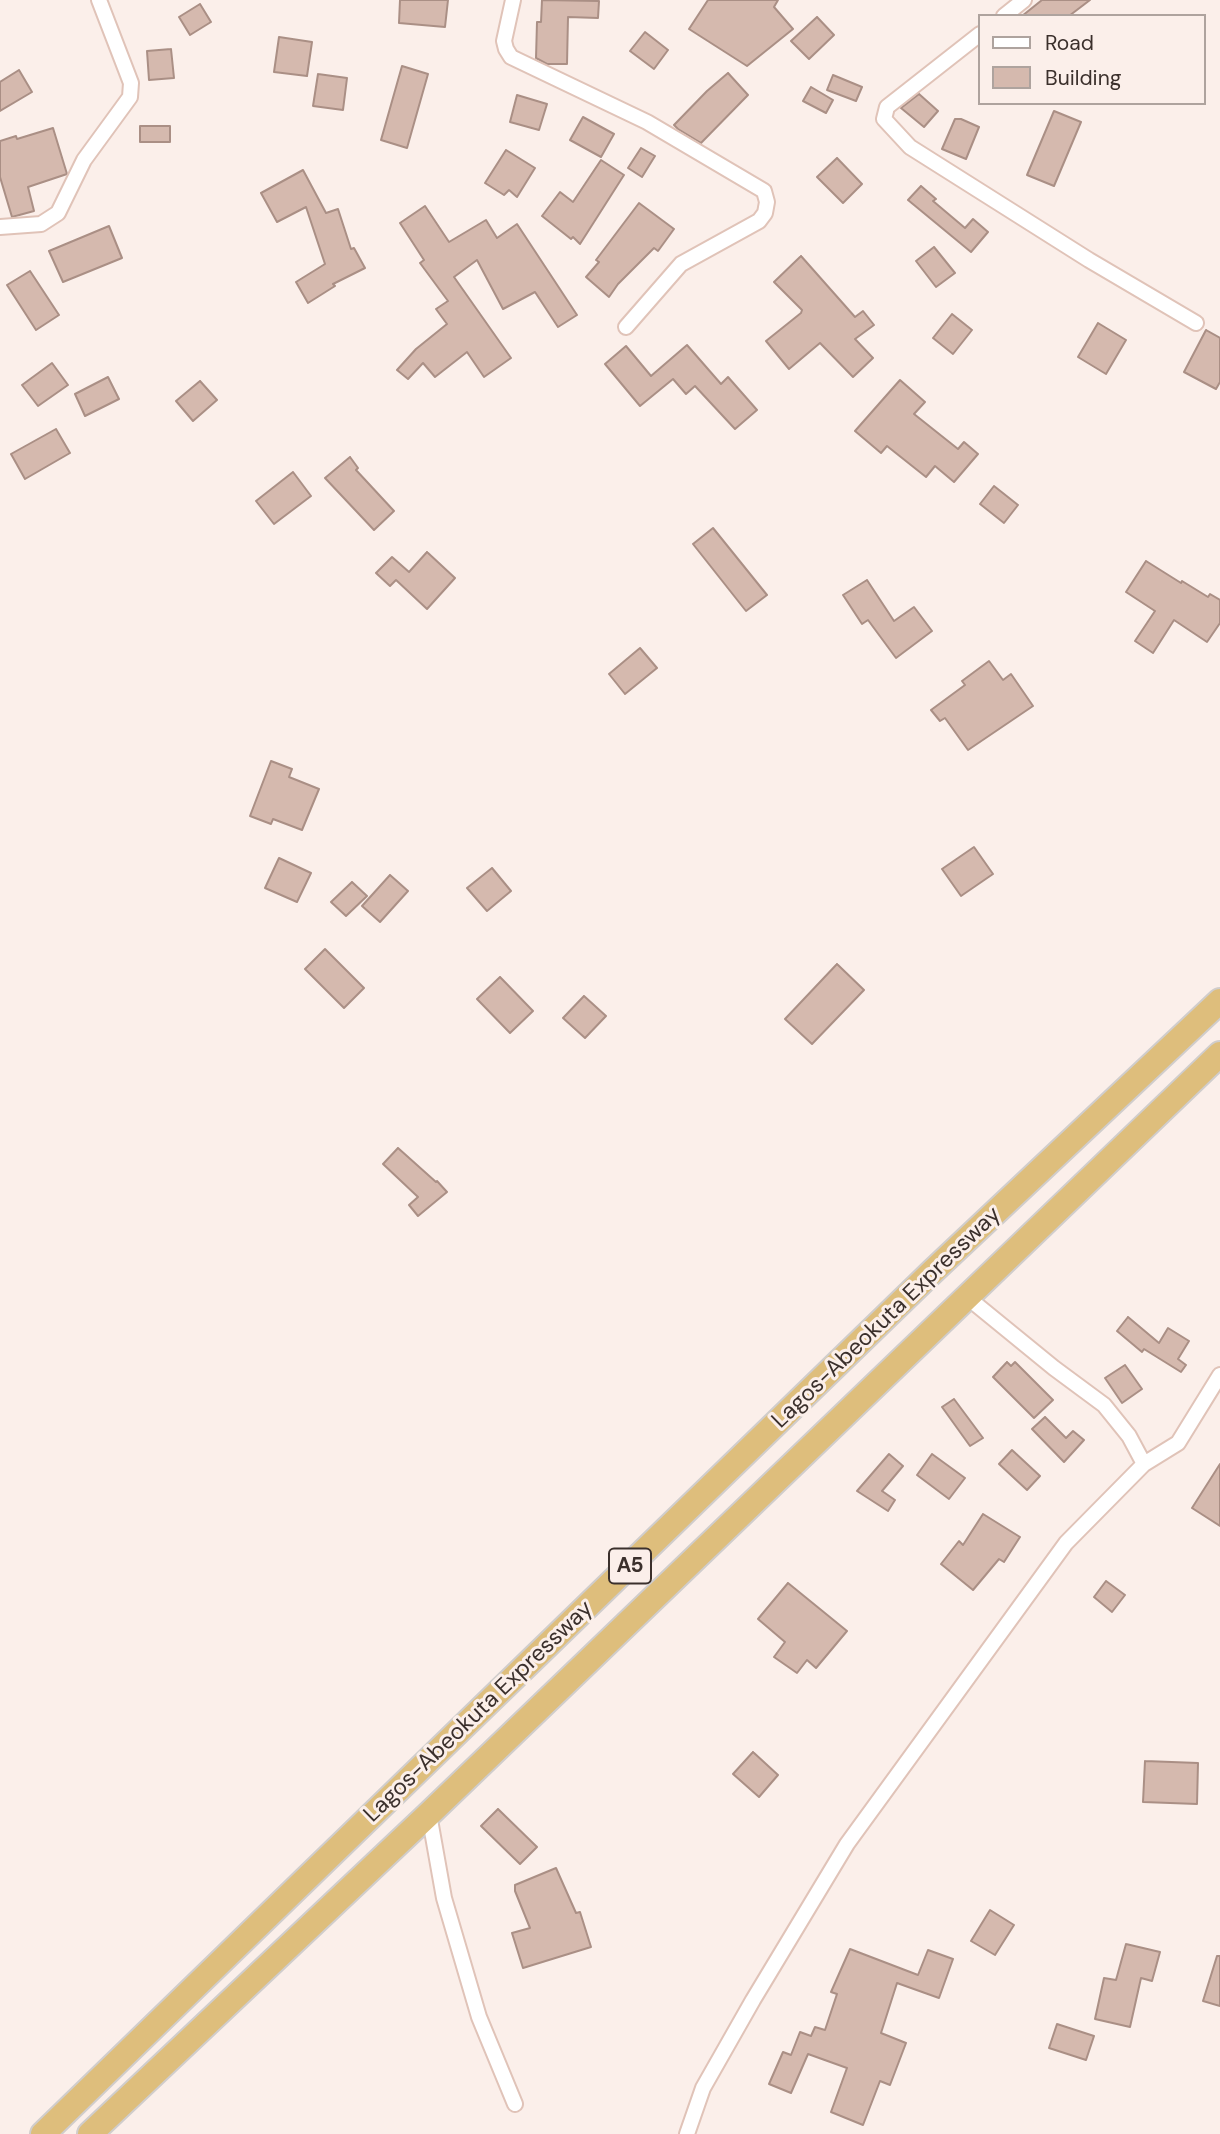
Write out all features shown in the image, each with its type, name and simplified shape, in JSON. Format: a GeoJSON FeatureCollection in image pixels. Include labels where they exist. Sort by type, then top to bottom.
{"type":"FeatureCollection","features":[{"type":"Feature","properties":{"kind":"highway","name":"Lagos-Abeokuta Expressway"},"geometry":{"type":"LineString","coordinates":[[43,2134],[932,1272],[1220,1001]]}},
{"type":"Feature","properties":{"kind":"highway","name":"Lagos-Abeokuta Expressway"},"geometry":{"type":"LineString","coordinates":[[90,2134],[429,1814],[1220,1054]]}},
{"type":"Feature","properties":{"kind":"street"},"geometry":{"type":"LineString","coordinates":[[0,227],[41,224],[58,212],[84,160],[130,97],[131,83],[99,0]]}},
{"type":"Feature","properties":{"kind":"street"},"geometry":{"type":"LineString","coordinates":[[513,0],[504,41],[510,57],[647,122],[764,191],[767,202],[765,213],[759,221],[681,264],[626,327]]}},
{"type":"Feature","properties":{"kind":"street"},"geometry":{"type":"LineString","coordinates":[[1006,14],[1024,0]]}},
{"type":"Feature","properties":{"kind":"street"},"geometry":{"type":"LineString","coordinates":[[978,36],[887,107],[884,119],[910,147],[1089,260],[1196,323]]}},
{"type":"Feature","properties":{"kind":"street"},"geometry":{"type":"LineString","coordinates":[[967,1297],[1104,1405],[1129,1436],[1144,1464]]}},
{"type":"Feature","properties":{"kind":"street"},"geometry":{"type":"LineString","coordinates":[[687,2134],[703,2088],[847,1844],[1066,1543],[1144,1464],[1178,1443],[1220,1376]]}},
{"type":"Feature","properties":{"kind":"street"},"geometry":{"type":"LineString","coordinates":[[429,1814],[444,1898],[478,2017],[515,2104]]}},
{"type":"Feature","properties":{"kind":"building"},"geometry":{"type":"Polygon","coordinates":[[[400,0],[448,0],[445,27],[399,23],[400,0]]]}},
{"type":"Feature","properties":{"kind":"building"},"geometry":{"type":"Polygon","coordinates":[[[542,0],[599,1],[598,18],[568,17],[567,64],[547,64],[536,58],[537,22],[541,22],[542,0]]]}},
{"type":"Feature","properties":{"kind":"building"},"geometry":{"type":"Polygon","coordinates":[[[708,0],[778,0],[774,7],[793,29],[747,66],[689,29],[708,0]]]}},
{"type":"Feature","properties":{"kind":"building"},"geometry":{"type":"Polygon","coordinates":[[[1042,0],[1090,0],[1072,14],[1024,14],[1042,0]]]}},
{"type":"Feature","properties":{"kind":"building"},"geometry":{"type":"Polygon","coordinates":[[[200,4],[211,22],[190,35],[179,17],[200,4]]]}},
{"type":"Feature","properties":{"kind":"building"},"geometry":{"type":"Polygon","coordinates":[[[817,17],[834,35],[809,59],[791,41],[817,17]]]}},
{"type":"Feature","properties":{"kind":"building"},"geometry":{"type":"Polygon","coordinates":[[[645,32],[668,50],[654,69],[630,51],[645,32]]]}},
{"type":"Feature","properties":{"kind":"building"},"geometry":{"type":"Polygon","coordinates":[[[279,37],[312,42],[307,76],[274,72],[279,37]]]}},
{"type":"Feature","properties":{"kind":"building"},"geometry":{"type":"Polygon","coordinates":[[[171,49],[174,78],[149,80],[147,51],[171,49]]]}},
{"type":"Feature","properties":{"kind":"building"},"geometry":{"type":"Polygon","coordinates":[[[402,66],[428,74],[407,148],[381,140],[402,66]]]}},
{"type":"Feature","properties":{"kind":"building"},"geometry":{"type":"Polygon","coordinates":[[[19,70],[32,92],[0,111],[0,82],[19,70]]]}},
{"type":"Feature","properties":{"kind":"building"},"geometry":{"type":"Polygon","coordinates":[[[728,73],[748,95],[701,143],[678,129],[674,125],[728,73]]]}},
{"type":"Feature","properties":{"kind":"building"},"geometry":{"type":"Polygon","coordinates":[[[318,74],[347,78],[343,110],[313,106],[318,74]]]}},
{"type":"Feature","properties":{"kind":"building"},"geometry":{"type":"Polygon","coordinates":[[[833,75],[862,87],[856,101],[827,90],[833,75]]]}},
{"type":"Feature","properties":{"kind":"building"},"geometry":{"type":"Polygon","coordinates":[[[811,87],[833,100],[826,113],[803,101],[811,87]]]}},
{"type":"Feature","properties":{"kind":"building"},"geometry":{"type":"Polygon","coordinates":[[[919,94],[938,111],[924,127],[901,108],[919,94]]]}},
{"type":"Feature","properties":{"kind":"building"},"geometry":{"type":"Polygon","coordinates":[[[517,95],[547,104],[539,130],[510,122],[517,95]]]}},
{"type":"Feature","properties":{"kind":"building"},"geometry":{"type":"Polygon","coordinates":[[[1054,111],[1081,122],[1054,186],[1027,175],[1054,111]]]}},
{"type":"Feature","properties":{"kind":"building"},"geometry":{"type":"Polygon","coordinates":[[[583,117],[614,134],[601,157],[570,140],[583,117]]]}},
{"type":"Feature","properties":{"kind":"building"},"geometry":{"type":"Polygon","coordinates":[[[955,119],[979,127],[966,159],[942,149],[955,119]]]}},
{"type":"Feature","properties":{"kind":"building"},"geometry":{"type":"Polygon","coordinates":[[[140,126],[170,126],[170,142],[140,142],[140,126]]]}},
{"type":"Feature","properties":{"kind":"building"},"geometry":{"type":"Polygon","coordinates":[[[53,128],[67,174],[28,187],[34,211],[12,217],[0,177],[0,141],[16,136],[17,139],[53,128]]]}},
{"type":"Feature","properties":{"kind":"building"},"geometry":{"type":"Polygon","coordinates":[[[641,148],[655,156],[642,177],[628,168],[641,148]]]}},
{"type":"Feature","properties":{"kind":"building"},"geometry":{"type":"Polygon","coordinates":[[[506,150],[535,168],[517,197],[509,190],[504,195],[485,183],[506,150]]]}},
{"type":"Feature","properties":{"kind":"building"},"geometry":{"type":"Polygon","coordinates":[[[837,158],[862,184],[843,203],[817,177],[837,158]]]}},
{"type":"Feature","properties":{"kind":"building"},"geometry":{"type":"Polygon","coordinates":[[[601,160],[624,175],[580,244],[542,216],[560,192],[573,202],[601,160]]]}},
{"type":"Feature","properties":{"kind":"building"},"geometry":{"type":"Polygon","coordinates":[[[303,170],[326,213],[338,209],[351,249],[354,248],[365,268],[333,284],[335,286],[308,303],[296,282],[325,264],[306,207],[277,222],[261,193],[303,170]]]}},
{"type":"Feature","properties":{"kind":"building"},"geometry":{"type":"Polygon","coordinates":[[[921,186],[936,199],[933,201],[965,228],[973,219],[988,232],[971,252],[908,200],[921,186]]]}},
{"type":"Feature","properties":{"kind":"building"},"geometry":{"type":"Polygon","coordinates":[[[639,203],[674,229],[658,251],[654,248],[618,284],[609,297],[586,277],[639,203]]]}},
{"type":"Feature","properties":{"kind":"building"},"geometry":{"type":"Polygon","coordinates":[[[425,206],[449,242],[486,220],[497,238],[517,224],[577,315],[558,327],[535,292],[503,309],[477,260],[454,277],[511,358],[484,377],[467,352],[435,377],[423,363],[408,379],[397,370],[416,349],[447,324],[436,309],[448,301],[420,263],[424,260],[400,223],[425,206]]]}},
{"type":"Feature","properties":{"kind":"building"},"geometry":{"type":"Polygon","coordinates":[[[109,226],[122,258],[63,282],[49,251],[109,226]]]}},
{"type":"Feature","properties":{"kind":"building"},"geometry":{"type":"Polygon","coordinates":[[[934,247],[955,273],[936,287],[916,261],[934,247]]]}},
{"type":"Feature","properties":{"kind":"building"},"geometry":{"type":"Polygon","coordinates":[[[801,256],[855,317],[863,311],[874,325],[855,339],[873,358],[853,377],[820,343],[789,369],[766,341],[801,313],[802,310],[774,282],[801,256]]]}},
{"type":"Feature","properties":{"kind":"building"},"geometry":{"type":"Polygon","coordinates":[[[30,271],[59,315],[36,330],[7,285],[30,271]]]}},
{"type":"Feature","properties":{"kind":"building"},"geometry":{"type":"Polygon","coordinates":[[[952,314],[972,330],[953,354],[933,338],[952,314]]]}},
{"type":"Feature","properties":{"kind":"building"},"geometry":{"type":"Polygon","coordinates":[[[1098,323],[1126,340],[1106,374],[1078,357],[1098,323]]]}},
{"type":"Feature","properties":{"kind":"building"},"geometry":{"type":"Polygon","coordinates":[[[1206,330],[1220,338],[1220,382],[1216,389],[1184,372],[1206,330]]]}},
{"type":"Feature","properties":{"kind":"building"},"geometry":{"type":"Polygon","coordinates":[[[687,345],[721,384],[728,377],[757,410],[735,429],[695,386],[686,394],[673,379],[640,406],[605,364],[626,346],[651,376],[687,345]]]}},
{"type":"Feature","properties":{"kind":"building"},"geometry":{"type":"Polygon","coordinates":[[[52,363],[68,385],[38,406],[22,385],[52,363]]]}},
{"type":"Feature","properties":{"kind":"building"},"geometry":{"type":"Polygon","coordinates":[[[108,377],[119,399],[85,416],[75,394],[108,377]]]}},
{"type":"Feature","properties":{"kind":"building"},"geometry":{"type":"Polygon","coordinates":[[[900,380],[925,402],[914,414],[958,449],[964,442],[978,454],[954,482],[935,466],[926,477],[887,446],[881,453],[855,431],[900,380]]]}},
{"type":"Feature","properties":{"kind":"building"},"geometry":{"type":"Polygon","coordinates":[[[200,381],[217,400],[193,421],[176,401],[200,381]]]}},
{"type":"Feature","properties":{"kind":"building"},"geometry":{"type":"Polygon","coordinates":[[[56,429],[70,453],[25,479],[11,454],[56,429]]]}},
{"type":"Feature","properties":{"kind":"building"},"geometry":{"type":"Polygon","coordinates":[[[350,457],[358,468],[356,470],[394,511],[374,530],[325,478],[350,457]]]}},
{"type":"Feature","properties":{"kind":"building"},"geometry":{"type":"Polygon","coordinates":[[[293,472],[311,496],[274,524],[256,501],[293,472]]]}},
{"type":"Feature","properties":{"kind":"building"},"geometry":{"type":"Polygon","coordinates":[[[994,486],[1018,505],[1004,523],[980,504],[994,486]]]}},
{"type":"Feature","properties":{"kind":"building"},"geometry":{"type":"Polygon","coordinates":[[[713,528],[767,595],[746,611],[693,544],[713,528]]]}},
{"type":"Feature","properties":{"kind":"building"},"geometry":{"type":"Polygon","coordinates":[[[427,552],[455,578],[427,609],[396,580],[390,586],[376,573],[392,557],[409,572],[427,552]]]}},
{"type":"Feature","properties":{"kind":"building"},"geometry":{"type":"Polygon","coordinates":[[[1146,561],[1181,583],[1182,581],[1208,597],[1210,594],[1220,600],[1220,623],[1207,642],[1174,620],[1153,653],[1135,641],[1155,611],[1126,592],[1146,561]]]}},
{"type":"Feature","properties":{"kind":"building"},"geometry":{"type":"Polygon","coordinates":[[[867,580],[894,621],[914,607],[932,631],[896,658],[868,620],[862,624],[843,595],[867,580]]]}},
{"type":"Feature","properties":{"kind":"building"},"geometry":{"type":"Polygon","coordinates":[[[640,648],[657,668],[625,694],[609,674],[640,648]]]}},
{"type":"Feature","properties":{"kind":"building"},"geometry":{"type":"Polygon","coordinates":[[[989,661],[1003,680],[1011,674],[1033,706],[968,750],[945,718],[940,721],[931,710],[965,685],[962,681],[989,661]]]}},
{"type":"Feature","properties":{"kind":"building"},"geometry":{"type":"Polygon","coordinates":[[[271,761],[292,769],[289,777],[319,789],[302,830],[273,819],[271,824],[250,816],[271,761]]]}},
{"type":"Feature","properties":{"kind":"building"},"geometry":{"type":"Polygon","coordinates":[[[974,847],[993,874],[961,896],[942,869],[974,847]]]}},
{"type":"Feature","properties":{"kind":"building"},"geometry":{"type":"Polygon","coordinates":[[[279,858],[311,873],[297,902],[265,888],[279,858]]]}},
{"type":"Feature","properties":{"kind":"building"},"geometry":{"type":"Polygon","coordinates":[[[492,868],[511,891],[487,911],[467,888],[492,868]]]}},
{"type":"Feature","properties":{"kind":"building"},"geometry":{"type":"Polygon","coordinates":[[[390,875],[408,891],[380,922],[362,906],[390,875]]]}},
{"type":"Feature","properties":{"kind":"building"},"geometry":{"type":"Polygon","coordinates":[[[352,882],[367,896],[346,916],[331,902],[352,882]]]}},
{"type":"Feature","properties":{"kind":"building"},"geometry":{"type":"Polygon","coordinates":[[[325,949],[364,988],[344,1008],[305,969],[325,949]]]}},
{"type":"Feature","properties":{"kind":"building"},"geometry":{"type":"Polygon","coordinates":[[[837,964],[864,990],[812,1044],[785,1019],[837,964]]]}},
{"type":"Feature","properties":{"kind":"building"},"geometry":{"type":"Polygon","coordinates":[[[500,977],[533,1011],[510,1033],[477,999],[500,977]]]}},
{"type":"Feature","properties":{"kind":"building"},"geometry":{"type":"Polygon","coordinates":[[[584,996],[606,1016],[585,1038],[563,1018],[584,996]]]}},
{"type":"Feature","properties":{"kind":"building"},"geometry":{"type":"Polygon","coordinates":[[[398,1148],[447,1192],[418,1216],[409,1205],[418,1197],[383,1164],[398,1148]]]}},
{"type":"Feature","properties":{"kind":"building"},"geometry":{"type":"Polygon","coordinates":[[[1128,1317],[1159,1343],[1168,1328],[1189,1341],[1178,1359],[1186,1365],[1181,1372],[1144,1349],[1142,1352],[1117,1331],[1128,1317]]]}},
{"type":"Feature","properties":{"kind":"building"},"geometry":{"type":"Polygon","coordinates":[[[1007,1362],[1011,1366],[1015,1362],[1053,1400],[1034,1418],[993,1377],[1007,1362]]]}},
{"type":"Feature","properties":{"kind":"building"},"geometry":{"type":"Polygon","coordinates":[[[1125,1365],[1142,1389],[1122,1403],[1105,1378],[1125,1365]]]}},
{"type":"Feature","properties":{"kind":"building"},"geometry":{"type":"Polygon","coordinates":[[[954,1399],[983,1438],[970,1446],[942,1407],[954,1399]]]}},
{"type":"Feature","properties":{"kind":"building"},"geometry":{"type":"Polygon","coordinates":[[[1045,1417],[1066,1438],[1073,1431],[1084,1440],[1064,1462],[1032,1429],[1045,1417]]]}},
{"type":"Feature","properties":{"kind":"building"},"geometry":{"type":"Polygon","coordinates":[[[1012,1450],[1040,1476],[1027,1490],[999,1464],[1012,1450]]]}},
{"type":"Feature","properties":{"kind":"building"},"geometry":{"type":"Polygon","coordinates":[[[889,1454],[903,1466],[882,1491],[895,1500],[888,1511],[857,1491],[889,1454]]]}},
{"type":"Feature","properties":{"kind":"building"},"geometry":{"type":"Polygon","coordinates":[[[932,1454],[965,1478],[949,1499],[917,1475],[932,1454]]]}},
{"type":"Feature","properties":{"kind":"building"},"geometry":{"type":"Polygon","coordinates":[[[1220,1464],[1220,1526],[1192,1508],[1220,1464]]]}},
{"type":"Feature","properties":{"kind":"building"},"geometry":{"type":"Polygon","coordinates":[[[983,1514],[1020,1537],[1004,1562],[999,1559],[973,1590],[941,1564],[959,1541],[963,1545],[983,1514]]]}},
{"type":"Feature","properties":{"kind":"building"},"geometry":{"type":"Polygon","coordinates":[[[1106,1581],[1125,1595],[1112,1612],[1094,1597],[1106,1581]]]}},
{"type":"Feature","properties":{"kind":"building"},"geometry":{"type":"Polygon","coordinates":[[[788,1583],[847,1631],[816,1668],[807,1660],[797,1673],[774,1657],[785,1642],[758,1619],[788,1583]]]}},
{"type":"Feature","properties":{"kind":"building"},"geometry":{"type":"Polygon","coordinates":[[[753,1752],[778,1775],[759,1797],[733,1774],[753,1752]]]}},
{"type":"Feature","properties":{"kind":"building"},"geometry":{"type":"Polygon","coordinates":[[[1145,1761],[1198,1763],[1197,1804],[1143,1802],[1145,1761]]]}},
{"type":"Feature","properties":{"kind":"building"},"geometry":{"type":"Polygon","coordinates":[[[498,1809],[537,1847],[520,1864],[481,1826],[498,1809]]]}},
{"type":"Feature","properties":{"kind":"building"},"geometry":{"type":"Polygon","coordinates":[[[556,1868],[576,1913],[580,1912],[591,1947],[523,1968],[512,1933],[530,1928],[515,1885],[556,1868]]]}},
{"type":"Feature","properties":{"kind":"building"},"geometry":{"type":"Polygon","coordinates":[[[990,1910],[1014,1925],[995,1955],[971,1941],[990,1910]]]}},
{"type":"Feature","properties":{"kind":"building"},"geometry":{"type":"Polygon","coordinates":[[[1126,1944],[1160,1952],[1152,1981],[1141,1978],[1130,2027],[1095,2019],[1104,1978],[1116,1980],[1126,1944]]]}},
{"type":"Feature","properties":{"kind":"building"},"geometry":{"type":"Polygon","coordinates":[[[850,1949],[918,1975],[928,1950],[953,1959],[939,1998],[897,1983],[881,2033],[906,2043],[890,2085],[880,2081],[863,2125],[831,2112],[847,2068],[808,2054],[791,2093],[769,2084],[783,2052],[791,2055],[800,2032],[811,2036],[815,2027],[825,2030],[837,1994],[831,1992],[850,1949]]]}},
{"type":"Feature","properties":{"kind":"building"},"geometry":{"type":"Polygon","coordinates":[[[1217,1956],[1220,1956],[1220,2006],[1203,2001],[1217,1956]]]}},
{"type":"Feature","properties":{"kind":"building"},"geometry":{"type":"Polygon","coordinates":[[[1057,2024],[1094,2036],[1086,2060],[1049,2048],[1057,2024]]]}}]}
